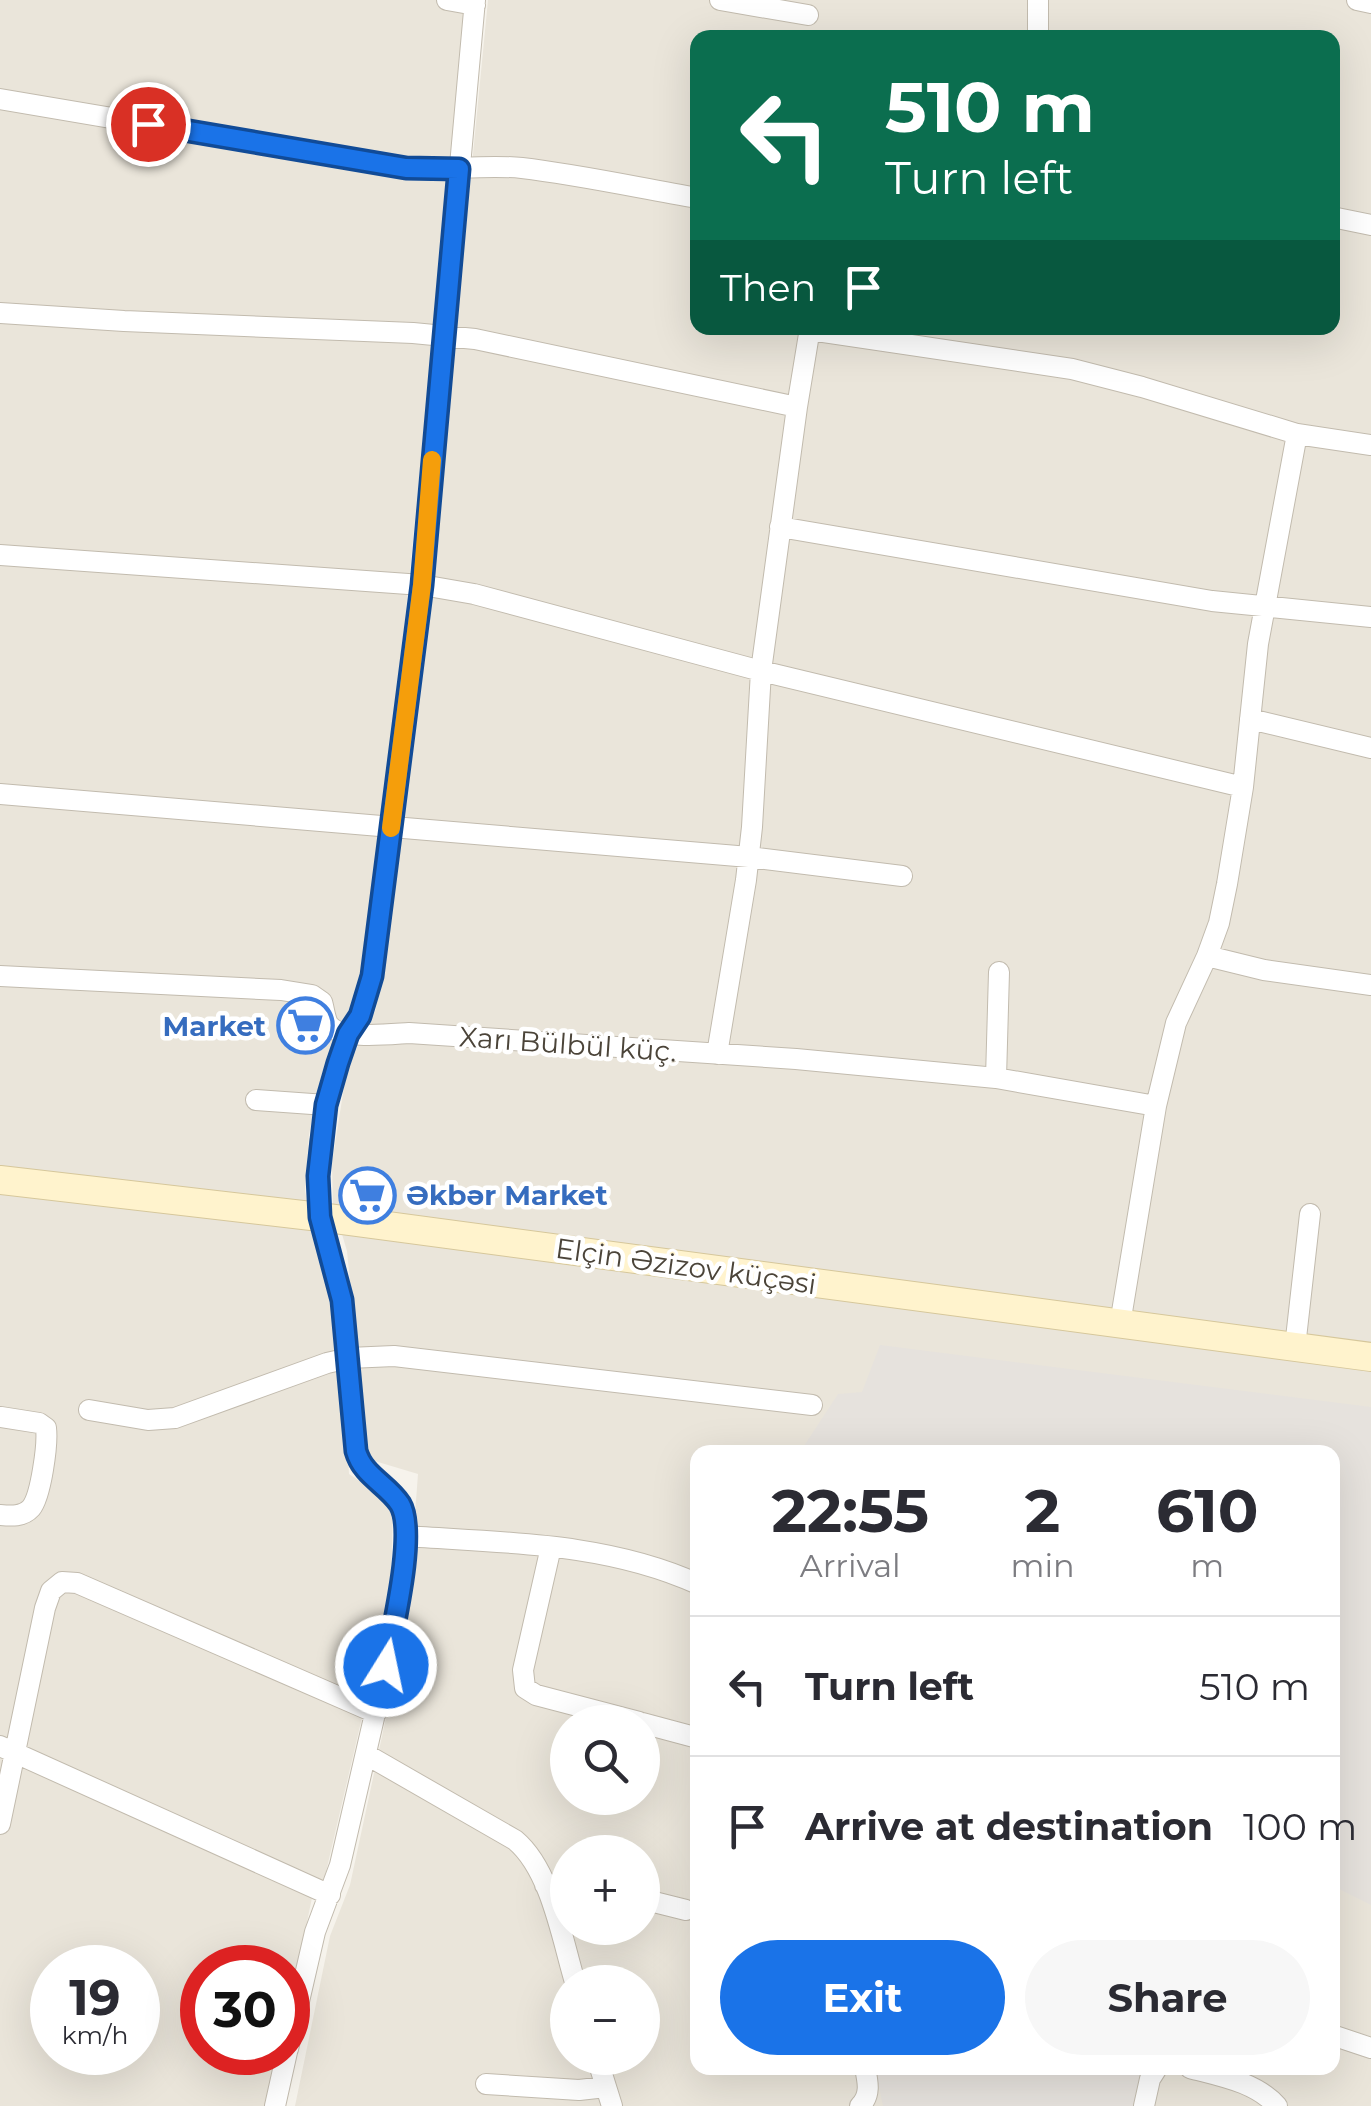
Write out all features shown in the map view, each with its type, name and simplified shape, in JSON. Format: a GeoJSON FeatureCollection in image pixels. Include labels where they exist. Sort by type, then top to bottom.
{"type":"FeatureCollection","features":[{"type":"Feature","properties":{"kind":"street"},"geometry":{"type":"LineString","coordinates":[[310,1950],[340,1866],[367,1755],[403,1574],[406,1536],[405,1515],[399,1502],[360,1464],[356,1451],[342,1300],[320,1217],[318,1176],[326,1105],[348,1034],[360,1016],[372,976],[422,585],[475,2],[447,0]]}},
{"type":"Feature","properties":{"kind":"street"},"geometry":{"type":"LineString","coordinates":[[720,0],[808,15]]}},
{"type":"Feature","properties":{"kind":"street"},"geometry":{"type":"LineString","coordinates":[[1038,0],[1038,30]]}},
{"type":"Feature","properties":{"kind":"street"},"geometry":{"type":"LineString","coordinates":[[1357,0],[1371,3]]}},
{"type":"Feature","properties":{"kind":"street"},"geometry":{"type":"LineString","coordinates":[[0,99],[406,168],[520,168],[690,197]]}},
{"type":"Feature","properties":{"kind":"street"},"geometry":{"type":"LineString","coordinates":[[1340,218],[1371,225]]}},
{"type":"Feature","properties":{"kind":"street"},"geometry":{"type":"LineString","coordinates":[[0,313],[443,336],[494,343],[796,407]]}},
{"type":"Feature","properties":{"kind":"street"},"geometry":{"type":"LineString","coordinates":[[718,1054],[749,857],[761,671],[809,335]]}},
{"type":"Feature","properties":{"kind":"street"},"geometry":{"type":"LineString","coordinates":[[848,335],[1072,370],[1297,434],[1371,445]]}},
{"type":"Feature","properties":{"kind":"street"},"geometry":{"type":"LineString","coordinates":[[1120,1324],[1156,1106],[1176,1023],[1219,923],[1243,787],[1258,644],[1297,434]]}},
{"type":"Feature","properties":{"kind":"street"},"geometry":{"type":"LineString","coordinates":[[780,527],[1173,594],[1371,616]]}},
{"type":"Feature","properties":{"kind":"street"},"geometry":{"type":"LineString","coordinates":[[0,555],[422,585],[474,594],[761,671],[1243,787]]}},
{"type":"Feature","properties":{"kind":"street"},"geometry":{"type":"LineString","coordinates":[[1250,719],[1371,748]]}},
{"type":"Feature","properties":{"kind":"street"},"geometry":{"type":"LineString","coordinates":[[0,794],[749,857],[902,876]]}},
{"type":"Feature","properties":{"kind":"street"},"geometry":{"type":"LineString","coordinates":[[1208,956],[1264,970],[1371,985]]}},
{"type":"Feature","properties":{"kind":"street"},"geometry":{"type":"LineString","coordinates":[[996,1078],[999,972]]}},
{"type":"Feature","properties":{"kind":"street"},"geometry":{"type":"LineString","coordinates":[[0,976],[282,990],[322,1002],[328,1024],[348,1034]]}},
{"type":"Feature","properties":{"kind":"street","name":"Xarı Bülbül küç."},"geometry":{"type":"LineString","coordinates":[[348,1034],[409,1033],[996,1078],[1156,1106]]}},
{"type":"Feature","properties":{"kind":"street"},"geometry":{"type":"LineString","coordinates":[[256,1100],[326,1105]]}},
{"type":"Feature","properties":{"kind":"street","name":"Elçin Əzizov küçəsi"},"geometry":{"type":"LineString","coordinates":[[0,1180],[320,1217],[1371,1357]]}},
{"type":"Feature","properties":{"kind":"street"},"geometry":{"type":"LineString","coordinates":[[1295,1348],[1310,1214]]}},
{"type":"Feature","properties":{"kind":"street"},"geometry":{"type":"LineString","coordinates":[[88,1410],[148,1420],[175,1418],[310,1368],[349,1358],[394,1356],[812,1405]]}},
{"type":"Feature","properties":{"kind":"street"},"geometry":{"type":"LineString","coordinates":[[0,1515],[21,1515],[30,1508],[36,1497],[47,1438],[46,1428],[39,1423],[1,1417]]}},
{"type":"Feature","properties":{"kind":"street"},"geometry":{"type":"LineString","coordinates":[[406,1536],[584,1550],[690,1581]]}},
{"type":"Feature","properties":{"kind":"street"},"geometry":{"type":"LineString","coordinates":[[551,1547],[522,1670],[525,1688],[576,1705]]}},
{"type":"Feature","properties":{"kind":"street"},"geometry":{"type":"LineString","coordinates":[[0,1824],[8,1750],[45,1608],[51,1591],[62,1582],[77,1583],[376,1713]]}},
{"type":"Feature","properties":{"kind":"street"},"geometry":{"type":"LineString","coordinates":[[660,1728],[690,1736]]}},
{"type":"Feature","properties":{"kind":"street"},"geometry":{"type":"LineString","coordinates":[[8,1750],[330,1894]]}},
{"type":"Feature","properties":{"kind":"street"},"geometry":{"type":"LineString","coordinates":[[367,1755],[515,1840],[532,1858],[545,1885],[570,1965]]}},
{"type":"Feature","properties":{"kind":"street"},"geometry":{"type":"LineString","coordinates":[[545,1885],[550,1885]]}},
{"type":"Feature","properties":{"kind":"street"},"geometry":{"type":"LineString","coordinates":[[660,1904],[686,1910]]}},
{"type":"Feature","properties":{"kind":"street"},"geometry":{"type":"LineString","coordinates":[[1340,2038],[1371,2048]]}},
{"type":"Feature","properties":{"kind":"street"},"geometry":{"type":"LineString","coordinates":[[274,2106],[281,2075]]}},
{"type":"Feature","properties":{"kind":"street"},"geometry":{"type":"LineString","coordinates":[[860,2106],[866,2100],[866,2075]]}},
{"type":"Feature","properties":{"kind":"street"},"geometry":{"type":"LineString","coordinates":[[1144,2106],[1152,2075]]}},
{"type":"Feature","properties":{"kind":"street"},"geometry":{"type":"LineString","coordinates":[[1214,2075],[1255,2088],[1277,2106]]}},
{"type":"Feature","properties":{"kind":"street"},"geometry":{"type":"LineString","coordinates":[[486,2084],[579,2090],[609,2096]]}},
{"type":"Feature","properties":{"kind":"shaded area"},"geometry":{"type":"Polygon","coordinates":[[[0,0],[466,0],[406,611],[368,934],[357,997],[322,1073],[309,1134],[305,1191],[317,1249],[331,1287],[349,1474],[393,1503],[391,1580],[325,1876],[313,1893],[302,1945],[180,1945],[180,2075],[274,2075],[267,2106],[0,2106],[0,0]]]}},
{"type":"Feature","properties":{"kind":"shaded area"},"geometry":{"type":"Polygon","coordinates":[[[488,0],[1371,0],[1371,2106],[295,2106],[301,2075],[310,2075],[310,2033],[330,1936],[350,1885],[407,1620],[418,1474],[368,1459],[347,1251],[333,1204],[332,1163],[347,1068],[376,1009],[428,616],[488,0]]]}},
{"type":"Feature","properties":{"kind":"shaded area"},"geometry":{"type":"Polygon","coordinates":[[[880,1345],[1371,1407],[1371,1905],[1340,1890],[1340,1445],[805,1445],[838,1394],[862,1392],[880,1345]]]}},
{"type":"Feature","properties":{"kind":"shaded area"},"geometry":{"type":"Polygon","coordinates":[[[876,2075],[1141,2075],[1136,2106],[883,2106],[876,2075]]]}},
{"type":"Feature","properties":{"kind":"slow traffic"},"geometry":{"type":"LineString","coordinates":[[391,828],[422,585],[432,460]]}},
{"type":"Feature","properties":{"kind":"place","name":"Market"},"geometry":{"type":"Point","coordinates":[305,1026]}},
{"type":"Feature","properties":{"kind":"place","name":"Əkbər Market"},"geometry":{"type":"Point","coordinates":[367,1195]}},
{"type":"Feature","properties":{"kind":"route"},"geometry":{"type":"LineString","coordinates":[[148,124],[406,168],[459,169],[422,585],[372,976],[360,1016],[348,1034],[326,1105],[318,1176],[320,1217],[342,1300],[356,1451],[360,1464],[399,1502],[405,1515],[403,1574],[386,1666]]}}]}
